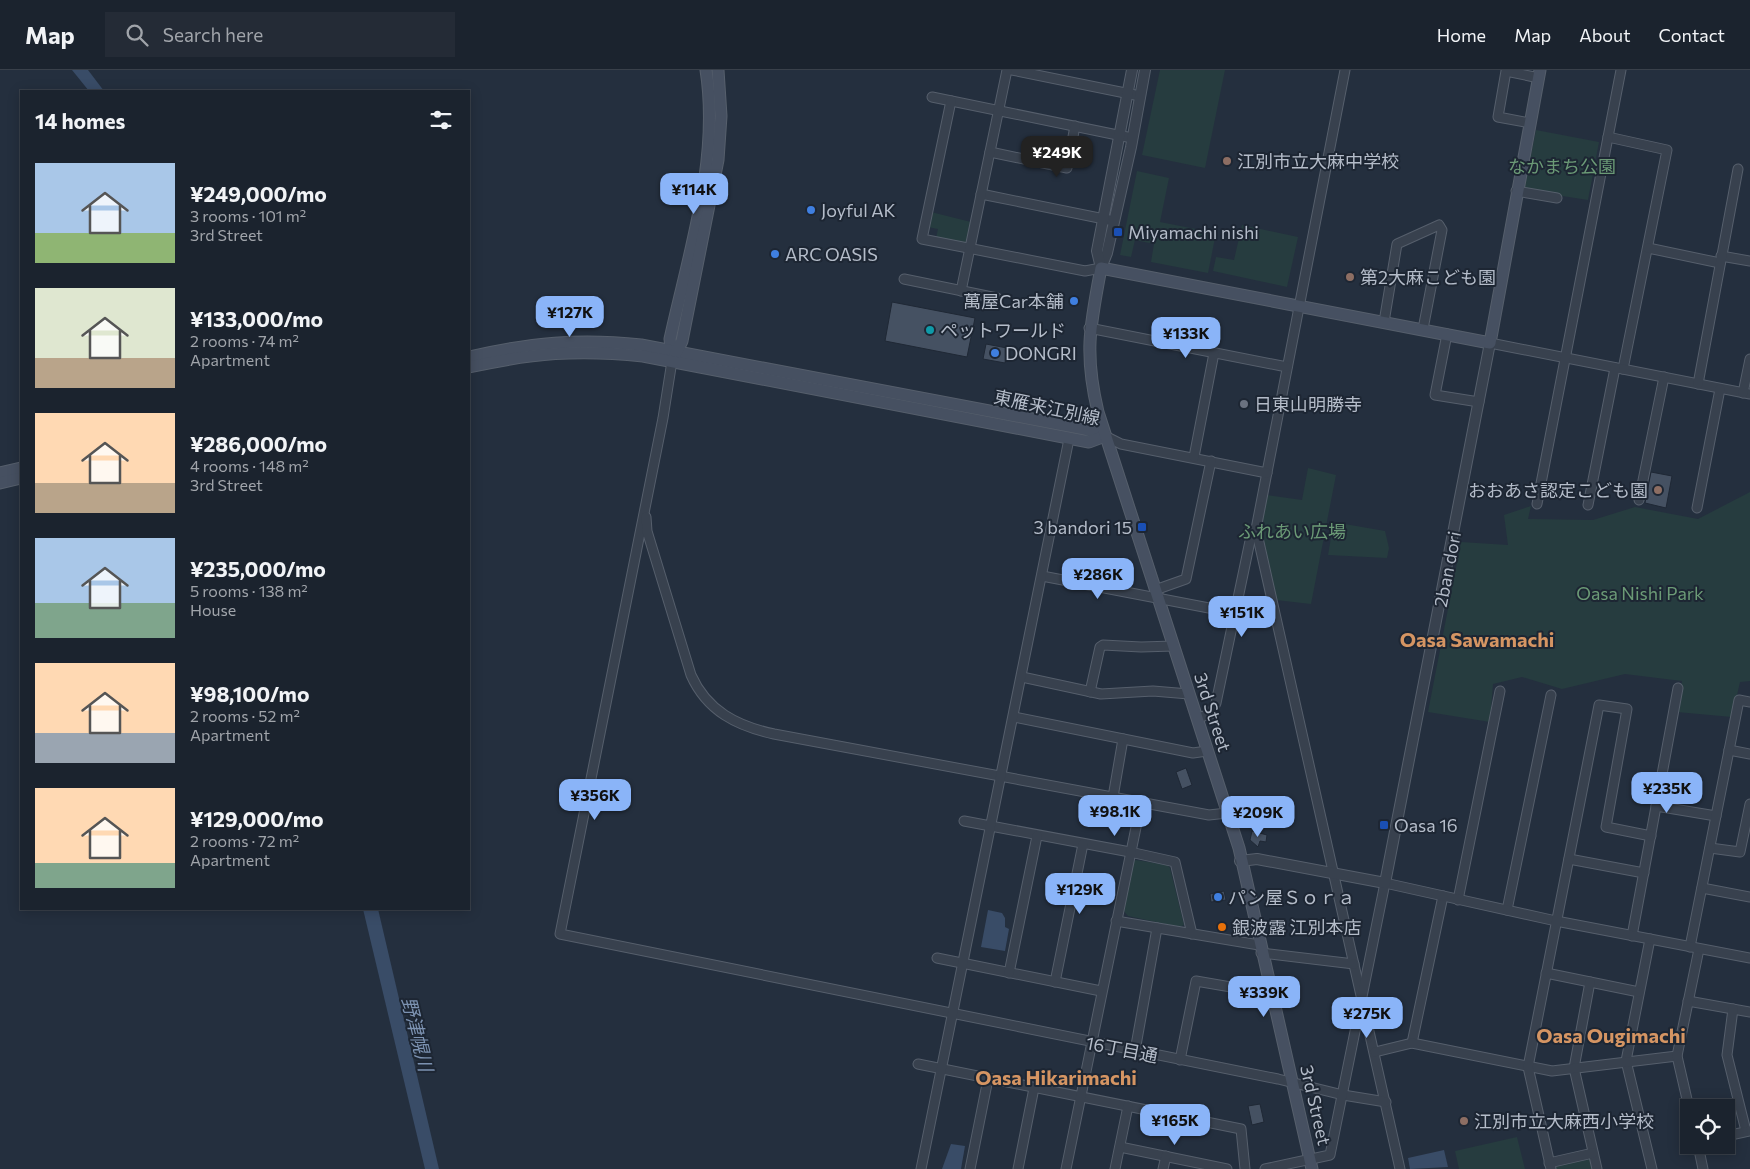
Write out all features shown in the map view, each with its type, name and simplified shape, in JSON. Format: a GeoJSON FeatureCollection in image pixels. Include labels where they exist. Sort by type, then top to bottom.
{"type":"FeatureCollection","features":[{"type":"Feature","properties":{"kind":"main road"},"geometry":{"type":"LineString","coordinates":[[674,353],[670,339],[708,158],[711,117],[706,70]]}},
{"type":"Feature","properties":{"kind":"main road"},"geometry":{"type":"LineString","coordinates":[[674,353],[682,341],[718,160],[721,129],[718,70]]}},
{"type":"Feature","properties":{"kind":"main road"},"geometry":{"type":"LineString","coordinates":[[1101,268],[1490,343],[1516,191],[1539,74]]}},
{"type":"Feature","properties":{"kind":"main road","name":"3rd Street"},"geometry":{"type":"LineString","coordinates":[[1101,268],[1089,328],[1090,376],[1104,436],[1228,813],[1311,1164]]}},
{"type":"Feature","properties":{"kind":"main road","name":"東雁来江別線"},"geometry":{"type":"LineString","coordinates":[[470,357],[531,344],[609,341],[1085,429],[1104,436]]}},
{"type":"Feature","properties":{"kind":"main road","name":"東雁来江別線"},"geometry":{"type":"LineString","coordinates":[[470,367],[532,354],[581,351],[643,356],[674,353],[1089,442],[1104,436]]}},
{"type":"Feature","properties":{"kind":"main road"},"geometry":{"type":"LineString","coordinates":[[0,473],[20,468]]}},
{"type":"Feature","properties":{"kind":"main road"},"geometry":{"type":"LineString","coordinates":[[0,483],[20,478]]}},
{"type":"Feature","properties":{"kind":"street"},"geometry":{"type":"LineString","coordinates":[[961,291],[1007,70]]}},
{"type":"Feature","properties":{"kind":"street"},"geometry":{"type":"LineString","coordinates":[[1012,70],[1140,96]]}},
{"type":"Feature","properties":{"kind":"street","name":"3rd Street"},"geometry":{"type":"LineString","coordinates":[[1101,268],[1096,251],[1132,70]]}},
{"type":"Feature","properties":{"kind":"street","name":"3rd Street"},"geometry":{"type":"LineString","coordinates":[[1101,268],[1107,254],[1132,138],[1144,70]]}},
{"type":"Feature","properties":{"kind":"street"},"geometry":{"type":"LineString","coordinates":[[1197,718],[1210,714],[1216,703],[1250,541],[1256,529],[1300,305],[1312,232],[1345,70]]}},
{"type":"Feature","properties":{"kind":"street"},"geometry":{"type":"LineString","coordinates":[[1537,504],[1621,70]]}},
{"type":"Feature","properties":{"kind":"street"},"geometry":{"type":"LineString","coordinates":[[1530,123],[1498,117],[1506,71],[1539,74]]}},
{"type":"Feature","properties":{"kind":"street"},"geometry":{"type":"LineString","coordinates":[[932,97],[1132,138]]}},
{"type":"Feature","properties":{"kind":"street"},"geometry":{"type":"LineString","coordinates":[[951,101],[922,240],[1085,271],[1101,268]]}},
{"type":"Feature","properties":{"kind":"street"},"geometry":{"type":"LineString","coordinates":[[990,152],[1067,168],[1075,126]]}},
{"type":"Feature","properties":{"kind":"street"},"geometry":{"type":"LineString","coordinates":[[1588,505],[1648,248],[1667,150],[1608,137]]}},
{"type":"Feature","properties":{"kind":"street"},"geometry":{"type":"LineString","coordinates":[[1698,384],[1738,169]]}},
{"type":"Feature","properties":{"kind":"street"},"geometry":{"type":"LineString","coordinates":[[1516,191],[1556,198]]}},
{"type":"Feature","properties":{"kind":"street"},"geometry":{"type":"LineString","coordinates":[[982,194],[1114,221]]}},
{"type":"Feature","properties":{"kind":"street"},"geometry":{"type":"LineString","coordinates":[[1384,322],[1397,244],[1440,225],[1442,230],[1423,329]]}},
{"type":"Feature","properties":{"kind":"street"},"geometry":{"type":"LineString","coordinates":[[1648,248],[1720,259],[1750,261]]}},
{"type":"Feature","properties":{"kind":"street"},"geometry":{"type":"LineString","coordinates":[[904,279],[997,298]]}},
{"type":"Feature","properties":{"kind":"street"},"geometry":{"type":"LineString","coordinates":[[1089,328],[1287,367]]}},
{"type":"Feature","properties":{"kind":"street"},"geometry":{"type":"LineString","coordinates":[[1447,334],[1435,395],[1479,402]]}},
{"type":"Feature","properties":{"kind":"street"},"geometry":{"type":"LineString","coordinates":[[1490,343],[1746,394],[1750,358]]}},
{"type":"Feature","properties":{"kind":"street","name":"2ban dori"},"geometry":{"type":"LineString","coordinates":[[1386,883],[1490,343]]}},
{"type":"Feature","properties":{"kind":"street"},"geometry":{"type":"LineString","coordinates":[[674,353],[646,503],[647,531],[690,675],[703,697],[718,711],[735,722],[754,730],[1209,815],[1228,813]]}},
{"type":"Feature","properties":{"kind":"street"},"geometry":{"type":"LineString","coordinates":[[1194,457],[1214,353]]}},
{"type":"Feature","properties":{"kind":"street"},"geometry":{"type":"LineString","coordinates":[[1639,500],[1664,377]]}},
{"type":"Feature","properties":{"kind":"street"},"geometry":{"type":"LineString","coordinates":[[1697,508],[1720,389]]}},
{"type":"Feature","properties":{"kind":"street"},"geometry":{"type":"LineString","coordinates":[[1104,436],[1121,444],[1267,473]]}},
{"type":"Feature","properties":{"kind":"street"},"geometry":{"type":"LineString","coordinates":[[921,1169],[999,776],[1014,718],[1069,438]]}},
{"type":"Feature","properties":{"kind":"street"},"geometry":{"type":"LineString","coordinates":[[1157,595],[1186,579],[1211,462]]}},
{"type":"Feature","properties":{"kind":"street","name":"16丁目通"},"geometry":{"type":"LineString","coordinates":[[646,503],[560,934],[1344,1095],[1386,1102]]}},
{"type":"Feature","properties":{"kind":"street"},"geometry":{"type":"LineString","coordinates":[[1256,529],[1400,1169]]}},
{"type":"Feature","properties":{"kind":"street"},"geometry":{"type":"LineString","coordinates":[[1042,576],[1157,595],[1234,613]]}},
{"type":"Feature","properties":{"kind":"street"},"geometry":{"type":"LineString","coordinates":[[1090,692],[1100,647],[1103,645],[1141,648],[1174,646]]}},
{"type":"Feature","properties":{"kind":"street"},"geometry":{"type":"LineString","coordinates":[[1022,677],[1101,694],[1154,691],[1189,694]]}},
{"type":"Feature","properties":{"kind":"street"},"geometry":{"type":"LineString","coordinates":[[1632,936],[1678,688]]}},
{"type":"Feature","properties":{"kind":"street"},"geometry":{"type":"LineString","coordinates":[[1458,900],[1500,691]]}},
{"type":"Feature","properties":{"kind":"street"},"geometry":{"type":"LineString","coordinates":[[1507,910],[1551,695]]}},
{"type":"Feature","properties":{"kind":"street"},"geometry":{"type":"LineString","coordinates":[[1687,1099],[1677,1056],[1688,1001],[1702,888],[1739,700],[1750,702]]}},
{"type":"Feature","properties":{"kind":"street"},"geometry":{"type":"LineString","coordinates":[[1593,1153],[1550,1166],[1528,1067],[1599,705],[1627,709],[1606,827],[1651,836]]}},
{"type":"Feature","properties":{"kind":"street"},"geometry":{"type":"LineString","coordinates":[[1014,718],[1193,753],[1207,751]]}},
{"type":"Feature","properties":{"kind":"street"},"geometry":{"type":"LineString","coordinates":[[1113,797],[1123,739]]}},
{"type":"Feature","properties":{"kind":"street"},"geometry":{"type":"LineString","coordinates":[[1729,750],[1750,754]]}},
{"type":"Feature","properties":{"kind":"street"},"geometry":{"type":"LineString","coordinates":[[1066,1169],[1090,1043],[1141,803]]}},
{"type":"Feature","properties":{"kind":"street"},"geometry":{"type":"LineString","coordinates":[[1710,848],[1740,852],[1750,804]]}},
{"type":"Feature","properties":{"kind":"street"},"geometry":{"type":"LineString","coordinates":[[1656,806],[1716,816]]}},
{"type":"Feature","properties":{"kind":"street"},"geometry":{"type":"LineString","coordinates":[[964,822],[1175,862],[1192,934]]}},
{"type":"Feature","properties":{"kind":"street"},"geometry":{"type":"LineString","coordinates":[[1009,973],[1037,836]]}},
{"type":"Feature","properties":{"kind":"street"},"geometry":{"type":"LineString","coordinates":[[1054,982],[1083,844]]}},
{"type":"Feature","properties":{"kind":"street"},"geometry":{"type":"LineString","coordinates":[[1240,861],[1257,859],[1332,872],[1556,921],[1750,958]]}},
{"type":"Feature","properties":{"kind":"street"},"geometry":{"type":"LineString","coordinates":[[1569,859],[1644,873]]}},
{"type":"Feature","properties":{"kind":"street"},"geometry":{"type":"LineString","coordinates":[[1265,1169],[1311,1164],[1330,1155],[1344,1095],[1386,883]]}},
{"type":"Feature","properties":{"kind":"street"},"geometry":{"type":"LineString","coordinates":[[1702,888],[1750,897]]}},
{"type":"Feature","properties":{"kind":"street"},"geometry":{"type":"LineString","coordinates":[[1412,1043],[1443,896]]}},
{"type":"Feature","properties":{"kind":"street"},"geometry":{"type":"LineString","coordinates":[[1116,921],[1192,934],[1260,949],[1354,964]]}},
{"type":"Feature","properties":{"kind":"street"},"geometry":{"type":"LineString","coordinates":[[1135,1051],[1157,928]]}},
{"type":"Feature","properties":{"kind":"street"},"geometry":{"type":"LineString","coordinates":[[1650,939],[1626,1060],[1652,1169]]}},
{"type":"Feature","properties":{"kind":"street"},"geometry":{"type":"LineString","coordinates":[[937,958],[1101,991]]}},
{"type":"Feature","properties":{"kind":"street"},"geometry":{"type":"LineString","coordinates":[[1546,973],[1640,992]]}},
{"type":"Feature","properties":{"kind":"street"},"geometry":{"type":"LineString","coordinates":[[1180,1060],[1196,981],[1272,994]]}},
{"type":"Feature","properties":{"kind":"street"},"geometry":{"type":"LineString","coordinates":[[1590,982],[1574,1068],[1597,1169]]}},
{"type":"Feature","properties":{"kind":"street"},"geometry":{"type":"LineString","coordinates":[[1688,1001],[1750,1012]]}},
{"type":"Feature","properties":{"kind":"street"},"geometry":{"type":"LineString","coordinates":[[1732,1009],[1727,1054],[1748,1131],[1735,1134]]}},
{"type":"Feature","properties":{"kind":"street"},"geometry":{"type":"LineString","coordinates":[[1375,1052],[1412,1043],[1552,1071],[1626,1060],[1677,1056]]}},
{"type":"Feature","properties":{"kind":"street"},"geometry":{"type":"LineString","coordinates":[[918,1064],[1241,1129],[1245,1169]]}},
{"type":"Feature","properties":{"kind":"street"},"geometry":{"type":"LineString","coordinates":[[970,1169],[988,1078]]}},
{"type":"Feature","properties":{"kind":"street"},"geometry":{"type":"LineString","coordinates":[[1018,1169],[1034,1088]]}},
{"type":"Feature","properties":{"kind":"street"},"geometry":{"type":"LineString","coordinates":[[1115,1169],[1128,1106]]}},
{"type":"Feature","properties":{"kind":"street"},"geometry":{"type":"LineString","coordinates":[[1120,1147],[1226,1169]]}},
{"type":"Feature","properties":{"kind":"street"},"geometry":{"type":"LineString","coordinates":[[1700,1154],[1703,1169]]}},
{"type":"Feature","properties":{"kind":"street"},"geometry":{"type":"LineString","coordinates":[[1163,1169],[1166,1156]]}},
{"type":"Feature","properties":{"kind":"green space"},"geometry":{"type":"Polygon","coordinates":[[[1160,70],[1225,70],[1205,168],[1142,155],[1160,70]]]}},
{"type":"Feature","properties":{"kind":"green space","name":"なかまち公園"},"geometry":{"type":"Polygon","coordinates":[[[1536,130],[1599,142],[1588,200],[1524,190],[1536,130]]]}},
{"type":"Feature","properties":{"kind":"green space"},"geometry":{"type":"Polygon","coordinates":[[[1137,171],[1169,178],[1160,222],[1216,233],[1208,273],[1151,262],[1154,244],[1135,240],[1131,257],[1120,255],[1137,171]]]}},
{"type":"Feature","properties":{"kind":"green space"},"geometry":{"type":"Polygon","coordinates":[[[931,212],[971,222],[967,244],[936,238],[938,229],[928,227],[931,212]]]}},
{"type":"Feature","properties":{"kind":"green space"},"geometry":{"type":"Polygon","coordinates":[[[1242,225],[1298,237],[1287,287],[1213,271],[1216,257],[1234,260],[1242,225]]]}},
{"type":"Feature","properties":{"kind":"green space","name":"ふれあい広場"},"geometry":{"type":"Polygon","coordinates":[[[1308,468],[1336,475],[1311,604],[1276,600],[1259,531],[1267,495],[1302,500],[1308,468]]]}},
{"type":"Feature","properties":{"kind":"green space","name":"Oasa Nishi Park"},"geometry":{"type":"Polygon","coordinates":[[[1750,492],[1750,681],[1740,682],[1732,717],[1677,712],[1682,681],[1625,674],[1562,689],[1522,677],[1493,684],[1490,722],[1428,712],[1461,542],[1508,545],[1504,515],[1531,506],[1528,519],[1593,520],[1635,507],[1698,519],[1750,492]]]}},
{"type":"Feature","properties":{"kind":"green space"},"geometry":{"type":"Polygon","coordinates":[[[1339,523],[1385,531],[1389,548],[1387,558],[1328,555],[1333,526],[1339,523]]]}},
{"type":"Feature","properties":{"kind":"green space"},"geometry":{"type":"Polygon","coordinates":[[[1136,860],[1167,865],[1170,868],[1184,925],[1179,927],[1128,916],[1123,910],[1131,863],[1136,860]]]}},
{"type":"Feature","properties":{"kind":"green space"},"geometry":{"type":"Polygon","coordinates":[[[1517,1137],[1525,1169],[1459,1169],[1455,1151],[1517,1137]]]}},
{"type":"Feature","properties":{"kind":"green space"},"geometry":{"type":"Polygon","coordinates":[[[1589,1157],[1592,1169],[1555,1169],[1554,1165],[1589,1157]]]}},
{"type":"Feature","properties":{"kind":"water"},"geometry":{"type":"Polygon","coordinates":[[[72,70],[88,70],[103,90],[88,90],[72,70]]]}},
{"type":"Feature","properties":{"kind":"water"},"geometry":{"type":"Polygon","coordinates":[[[363,910],[378,910],[439,1169],[425,1169],[363,910]]]}},
{"type":"Feature","properties":{"kind":"water"},"geometry":{"type":"Polygon","coordinates":[[[988,910],[1002,913],[1005,918],[1005,927],[1009,929],[1005,951],[981,947],[988,910]]]}},
{"type":"Feature","properties":{"kind":"water"},"geometry":{"type":"Polygon","coordinates":[[[951,1144],[965,1146],[961,1169],[942,1169],[951,1144]]]}},
{"type":"Feature","properties":{"kind":"water"},"geometry":{"type":"Polygon","coordinates":[[[1444,1150],[1448,1167],[1410,1169],[1408,1158],[1444,1150]]]}},
{"type":"Feature","properties":{"kind":"building","name":"ペットワールド"},"geometry":{"type":"Polygon","coordinates":[[[892,302],[975,318],[967,357],[885,341],[892,302]]]}},
{"type":"Feature","properties":{"kind":"building","name":"DONGRI"},"geometry":{"type":"Polygon","coordinates":[[[986,344],[1007,348],[1005,363],[983,359],[986,344]]]}},
{"type":"Feature","properties":{"kind":"building","name":"おおあさ認定こども園"},"geometry":{"type":"Polygon","coordinates":[[[1651,472],[1672,476],[1666,508],[1645,503],[1651,472]]]}},
{"type":"Feature","properties":{"kind":"building"},"geometry":{"type":"Polygon","coordinates":[[[1186,768],[1192,785],[1182,789],[1176,772],[1186,768]]]}},
{"type":"Feature","properties":{"kind":"building"},"geometry":{"type":"Polygon","coordinates":[[[1252,831],[1267,835],[1266,842],[1260,841],[1258,847],[1250,840],[1252,831]]]}},
{"type":"Feature","properties":{"kind":"building","name":"パン屋Ｓｏｒａ"},"geometry":{"type":"Polygon","coordinates":[[[1224,891],[1226,900],[1211,902],[1210,894],[1224,891]]]}},
{"type":"Feature","properties":{"kind":"building"},"geometry":{"type":"Polygon","coordinates":[[[1260,1104],[1264,1122],[1252,1125],[1248,1106],[1260,1104]]]}},
{"type":"Feature","properties":{"kind":"place","name":"江別市立大麻中学校"},"geometry":{"type":"Point","coordinates":[1227,161]}},
{"type":"Feature","properties":{"kind":"place","name":"Joyful AK"},"geometry":{"type":"Point","coordinates":[811,210]}},
{"type":"Feature","properties":{"kind":"place","name":"Miyamachi nishi"},"geometry":{"type":"Point","coordinates":[1118,232]}},
{"type":"Feature","properties":{"kind":"place","name":"ARC OASIS"},"geometry":{"type":"Point","coordinates":[775,254]}},
{"type":"Feature","properties":{"kind":"place","name":"第2大麻こども園"},"geometry":{"type":"Point","coordinates":[1350,277]}},
{"type":"Feature","properties":{"kind":"place","name":"萬屋Car本舗"},"geometry":{"type":"Point","coordinates":[1074,301]}},
{"type":"Feature","properties":{"kind":"place","name":"ペットワールド"},"geometry":{"type":"Point","coordinates":[930,330]}},
{"type":"Feature","properties":{"kind":"place","name":"DONGRI"},"geometry":{"type":"Point","coordinates":[995,353]}},
{"type":"Feature","properties":{"kind":"place","name":"日東山明勝寺"},"geometry":{"type":"Point","coordinates":[1244,404]}},
{"type":"Feature","properties":{"kind":"place","name":"おおあさ認定こども園"},"geometry":{"type":"Point","coordinates":[1658,490]}},
{"type":"Feature","properties":{"kind":"place","name":"3 bandori 15"},"geometry":{"type":"Point","coordinates":[1142,527]}},
{"type":"Feature","properties":{"kind":"place","name":"Oasa 16"},"geometry":{"type":"Point","coordinates":[1384,825]}},
{"type":"Feature","properties":{"kind":"place","name":"パン屋Ｓｏｒａ"},"geometry":{"type":"Point","coordinates":[1218,897]}},
{"type":"Feature","properties":{"kind":"place","name":"銀波露 江別本店"},"geometry":{"type":"Point","coordinates":[1222,927]}},
{"type":"Feature","properties":{"kind":"place","name":"江別市立大麻西小学校"},"geometry":{"type":"Point","coordinates":[1464,1121]}},
{"type":"Feature","properties":{"kind":"district","name":"Oasa Sawamachi"},"geometry":{"type":"Point","coordinates":[1477,639]}},
{"type":"Feature","properties":{"kind":"district","name":"Oasa Ougimachi"},"geometry":{"type":"Point","coordinates":[1611,1035]}},
{"type":"Feature","properties":{"kind":"district","name":"Oasa Hikarimachi"},"geometry":{"type":"Point","coordinates":[1056,1077]}},
{"type":"Feature","properties":{"kind":"water label","name":"野津幌川"},"geometry":{"type":"Point","coordinates":[418,1034]}}]}
